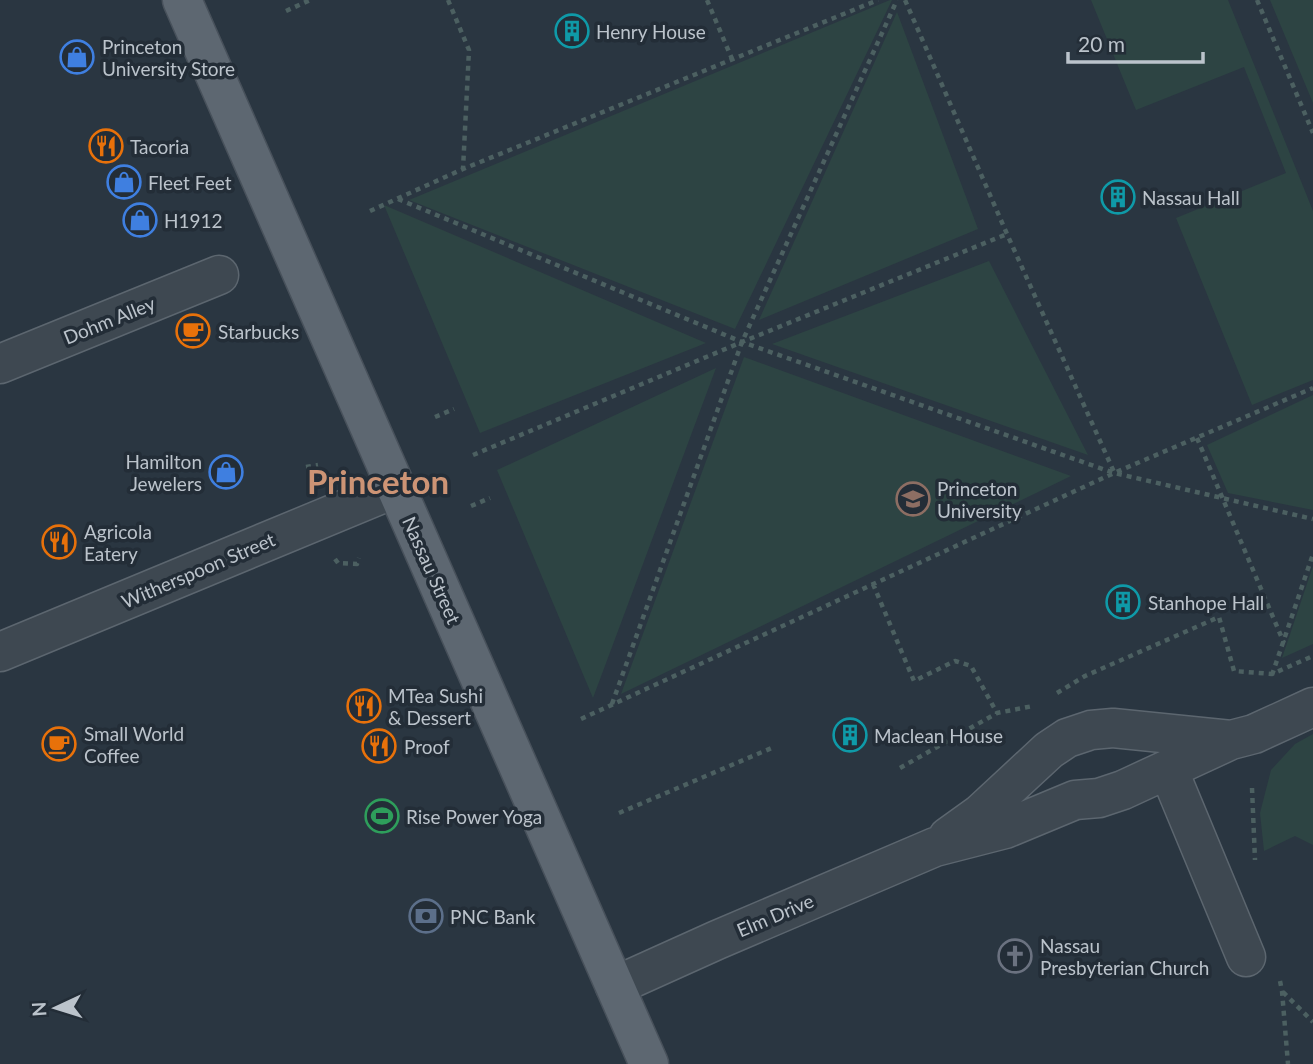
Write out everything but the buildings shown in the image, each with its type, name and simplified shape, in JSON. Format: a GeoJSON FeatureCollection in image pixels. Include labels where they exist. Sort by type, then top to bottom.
{"type":"FeatureCollection","features":[{"type":"Feature","properties":{"kind":"main road","name":"Nassau Street"},"geometry":{"type":"LineString","coordinates":[[182,0],[649,1064]]}},
{"type":"Feature","properties":{"kind":"street","name":"Dohm Alley"},"geometry":{"type":"LineString","coordinates":[[0,364],[219,275]]}},
{"type":"Feature","properties":{"kind":"street","name":"Witherspoon Street"},"geometry":{"type":"LineString","coordinates":[[0,652],[396,488]]}},
{"type":"Feature","properties":{"kind":"street","name":"Elm Drive"},"geometry":{"type":"LineString","coordinates":[[615,986],[935,847],[1005,829],[1074,800],[1098,798],[1123,790],[1231,740],[1254,734],[1313,707]]}},
{"type":"Feature","properties":{"kind":"street","name":"Elm Drive"},"geometry":{"type":"LineString","coordinates":[[935,847],[980,814],[1049,750],[1067,738],[1091,730],[1112,728],[1231,740]]}},
{"type":"Feature","properties":{"kind":"street"},"geometry":{"type":"LineString","coordinates":[[1168,769],[1246,957]]}},
{"type":"Feature","properties":{"kind":"path"},"geometry":{"type":"LineString","coordinates":[[286,11],[310,0]]}},
{"type":"Feature","properties":{"kind":"path"},"geometry":{"type":"LineString","coordinates":[[448,0],[469,50],[463,169]]}},
{"type":"Feature","properties":{"kind":"path"},"geometry":{"type":"LineString","coordinates":[[708,0],[732,59]]}},
{"type":"Feature","properties":{"kind":"path"},"geometry":{"type":"LineString","coordinates":[[370,211],[463,169],[878,0]]}},
{"type":"Feature","properties":{"kind":"path"},"geometry":{"type":"LineString","coordinates":[[612,705],[742,342],[897,0]]}},
{"type":"Feature","properties":{"kind":"path"},"geometry":{"type":"LineString","coordinates":[[905,0],[1114,473]]}},
{"type":"Feature","properties":{"kind":"path"},"geometry":{"type":"LineString","coordinates":[[1257,0],[1313,133]]}},
{"type":"Feature","properties":{"kind":"path"},"geometry":{"type":"LineString","coordinates":[[398,199],[742,342],[1114,473],[1313,519]]}},
{"type":"Feature","properties":{"kind":"path"},"geometry":{"type":"LineString","coordinates":[[473,455],[1007,234]]}},
{"type":"Feature","properties":{"kind":"path"},"geometry":{"type":"LineString","coordinates":[[581,719],[1114,473],[1313,388]]}},
{"type":"Feature","properties":{"kind":"path"},"geometry":{"type":"LineString","coordinates":[[435,417],[454,409]]}},
{"type":"Feature","properties":{"kind":"path"},"geometry":{"type":"LineString","coordinates":[[1197,438],[1284,643]]}},
{"type":"Feature","properties":{"kind":"path"},"geometry":{"type":"LineString","coordinates":[[306,467],[318,466]]}},
{"type":"Feature","properties":{"kind":"path"},"geometry":{"type":"LineString","coordinates":[[471,506],[490,498]]}},
{"type":"Feature","properties":{"kind":"path"},"geometry":{"type":"LineString","coordinates":[[1313,554],[1272,674],[1313,656]]}},
{"type":"Feature","properties":{"kind":"path"},"geometry":{"type":"LineString","coordinates":[[338,563],[357,564],[359,558]]}},
{"type":"Feature","properties":{"kind":"path"},"geometry":{"type":"LineString","coordinates":[[873,584],[914,681],[956,661],[971,666],[997,713]]}},
{"type":"Feature","properties":{"kind":"path"},"geometry":{"type":"LineString","coordinates":[[900,768],[997,713],[1038,705]]}},
{"type":"Feature","properties":{"kind":"path"},"geometry":{"type":"LineString","coordinates":[[619,813],[774,747]]}},
{"type":"Feature","properties":{"kind":"path"},"geometry":{"type":"LineString","coordinates":[[1282,991],[1313,1022]]}},
{"type":"Feature","properties":{"kind":"green space"},"geometry":{"type":"Polygon","coordinates":[[[890,0],[735,329],[409,200],[890,0]]]}},
{"type":"Feature","properties":{"kind":"green space"},"geometry":{"type":"Polygon","coordinates":[[[1091,0],[1228,0],[1313,211],[1313,380],[1252,405],[1176,218],[1286,173],[1244,67],[1136,110],[1091,0]]]}},
{"type":"Feature","properties":{"kind":"green space"},"geometry":{"type":"Polygon","coordinates":[[[1270,0],[1313,0],[1313,103],[1270,0]]]}},
{"type":"Feature","properties":{"kind":"green space"},"geometry":{"type":"Polygon","coordinates":[[[897,12],[978,229],[759,320],[897,12]]]}},
{"type":"Feature","properties":{"kind":"green space"},"geometry":{"type":"Polygon","coordinates":[[[384,205],[706,343],[480,433],[384,205]]]}},
{"type":"Feature","properties":{"kind":"green space"},"geometry":{"type":"Polygon","coordinates":[[[989,261],[1088,455],[772,344],[989,261]]]}},
{"type":"Feature","properties":{"kind":"green space"},"geometry":{"type":"Polygon","coordinates":[[[744,357],[1071,476],[621,694],[744,357]]]}},
{"type":"Feature","properties":{"kind":"green space"},"geometry":{"type":"Polygon","coordinates":[[[716,368],[593,698],[497,470],[716,368]]]}},
{"type":"Feature","properties":{"kind":"green space"},"geometry":{"type":"Polygon","coordinates":[[[1313,395],[1313,510],[1228,493],[1207,445],[1313,395]]]}},
{"type":"Feature","properties":{"kind":"green space"},"geometry":{"type":"Polygon","coordinates":[[[1313,566],[1313,644],[1282,658],[1313,566]]]}},
{"type":"Feature","properties":{"kind":"green space"},"geometry":{"type":"Polygon","coordinates":[[[1313,734],[1313,845],[1295,836],[1264,851],[1260,813],[1271,770],[1295,744],[1313,734]]]}},
{"type":"Feature","properties":{"kind":"place","name":"Henry House"},"geometry":{"type":"Point","coordinates":[572,31]}},
{"type":"Feature","properties":{"kind":"place","name":"Princeton University Store"},"geometry":{"type":"Point","coordinates":[77,57]}},
{"type":"Feature","properties":{"kind":"place","name":"Tacoria"},"geometry":{"type":"Point","coordinates":[106,146]}},
{"type":"Feature","properties":{"kind":"place","name":"Fleet Feet"},"geometry":{"type":"Point","coordinates":[124,182]}},
{"type":"Feature","properties":{"kind":"place","name":"Nassau Hall"},"geometry":{"type":"Point","coordinates":[1118,197]}},
{"type":"Feature","properties":{"kind":"place","name":"H1912"},"geometry":{"type":"Point","coordinates":[140,220]}},
{"type":"Feature","properties":{"kind":"place","name":"Starbucks"},"geometry":{"type":"Point","coordinates":[193,331]}},
{"type":"Feature","properties":{"kind":"place","name":"Hamilton Jewelers"},"geometry":{"type":"Point","coordinates":[226,472]}},
{"type":"Feature","properties":{"kind":"place","name":"Princeton University"},"geometry":{"type":"Point","coordinates":[913,499]}},
{"type":"Feature","properties":{"kind":"place","name":"Agricola Eatery"},"geometry":{"type":"Point","coordinates":[59,542]}},
{"type":"Feature","properties":{"kind":"place","name":"Stanhope Hall"},"geometry":{"type":"Point","coordinates":[1123,602]}},
{"type":"Feature","properties":{"kind":"place","name":"MTea Sushi & Dessert"},"geometry":{"type":"Point","coordinates":[364,706]}},
{"type":"Feature","properties":{"kind":"place","name":"Maclean House"},"geometry":{"type":"Point","coordinates":[850,735]}},
{"type":"Feature","properties":{"kind":"place","name":"Small World Coffee"},"geometry":{"type":"Point","coordinates":[59,744]}},
{"type":"Feature","properties":{"kind":"place","name":"Proof"},"geometry":{"type":"Point","coordinates":[379,746]}},
{"type":"Feature","properties":{"kind":"place","name":"Rise Power Yoga"},"geometry":{"type":"Point","coordinates":[382,816]}},
{"type":"Feature","properties":{"kind":"place","name":"PNC Bank"},"geometry":{"type":"Point","coordinates":[426,916]}},
{"type":"Feature","properties":{"kind":"place","name":"Nassau Presbyterian Church"},"geometry":{"type":"Point","coordinates":[1015,956]}},
{"type":"Feature","properties":{"kind":"district","name":"Princeton"},"geometry":{"type":"Point","coordinates":[378,481]}}]}
